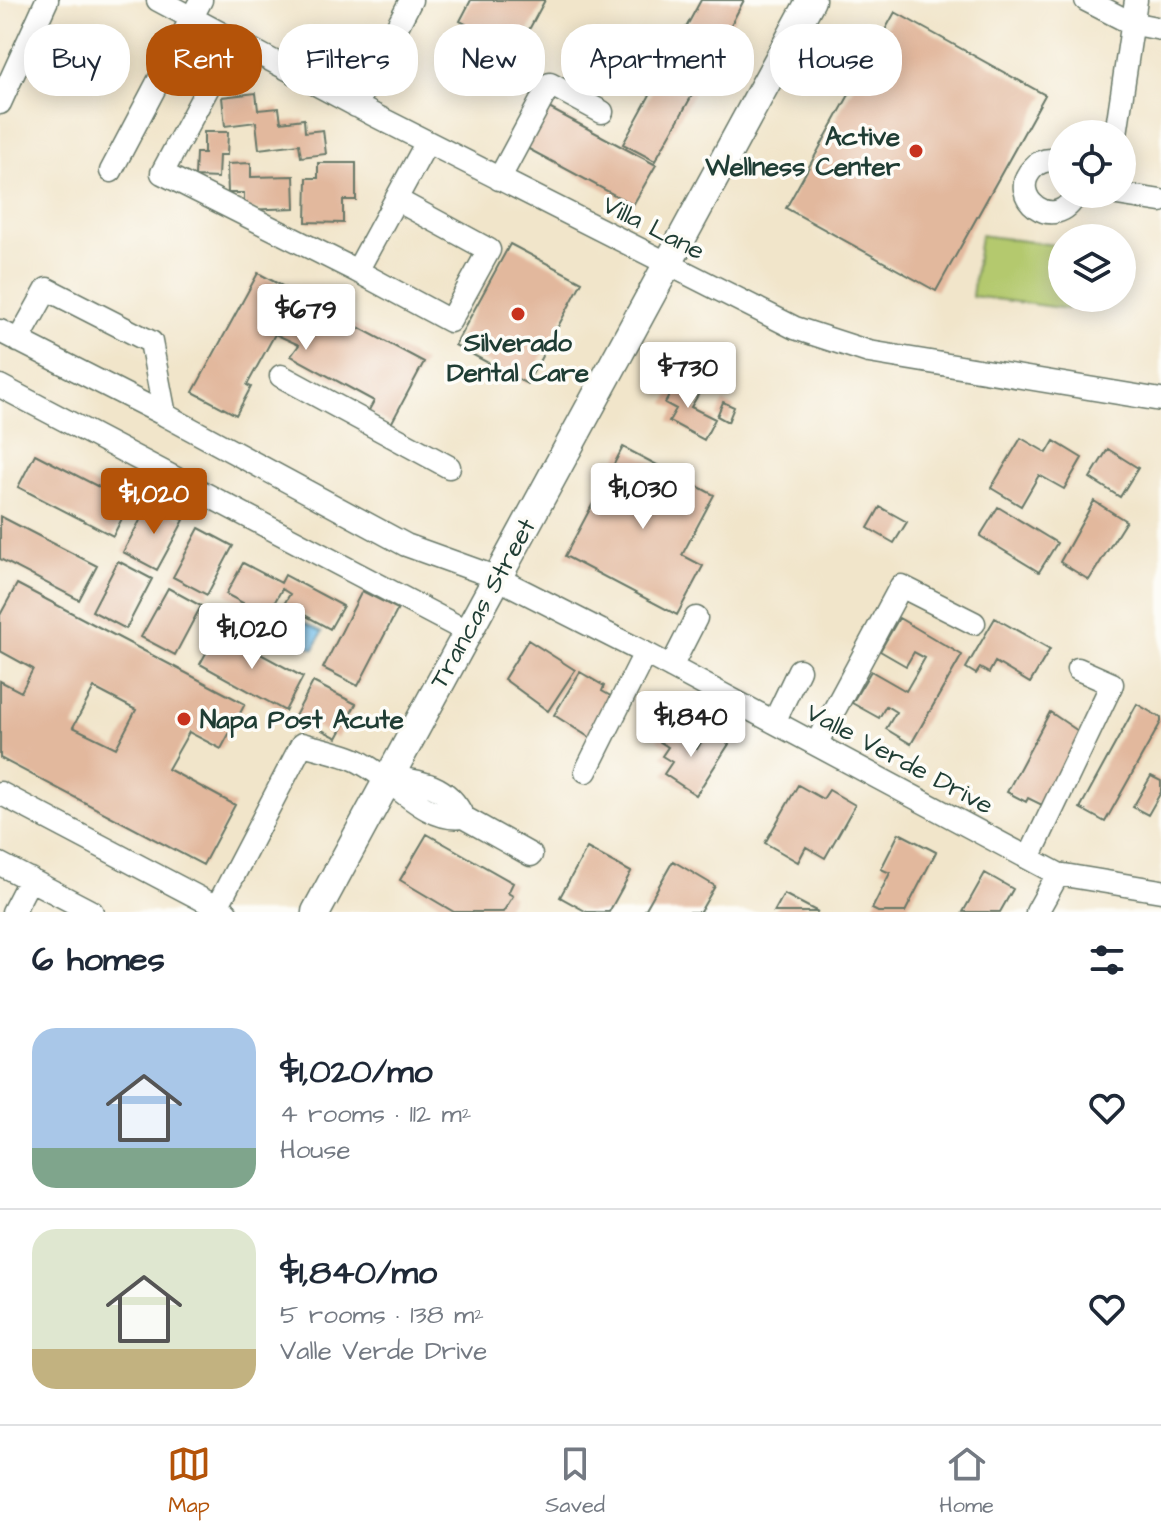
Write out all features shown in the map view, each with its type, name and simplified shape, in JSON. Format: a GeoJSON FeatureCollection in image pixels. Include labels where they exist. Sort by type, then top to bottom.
{"type":"FeatureCollection","features":[{"type":"Feature","properties":{"kind":"main road","name":"Trancas Street"},"geometry":{"type":"LineString","coordinates":[[316,912],[495,577],[811,0]]}},
{"type":"Feature","properties":{"kind":"street"},"geometry":{"type":"LineString","coordinates":[[0,103],[47,0]]}},
{"type":"Feature","properties":{"kind":"street","name":"Villa Lane"},"geometry":{"type":"LineString","coordinates":[[158,0],[196,9],[215,24]]}},
{"type":"Feature","properties":{"kind":"street"},"geometry":{"type":"LineString","coordinates":[[356,106],[411,0]]}},
{"type":"Feature","properties":{"kind":"street"},"geometry":{"type":"LineString","coordinates":[[1086,0],[1131,23],[1161,29]]}},
{"type":"Feature","properties":{"kind":"street"},"geometry":{"type":"LineString","coordinates":[[1118,120],[1136,0]]}},
{"type":"Feature","properties":{"kind":"street"},"geometry":{"type":"LineString","coordinates":[[111,171],[196,9]]}},
{"type":"Feature","properties":{"kind":"street","name":"Villa Lane"},"geometry":{"type":"LineString","coordinates":[[262,56],[795,328],[869,352],[1161,400]]}},
{"type":"Feature","properties":{"kind":"street"},"geometry":{"type":"LineString","coordinates":[[499,179],[550,84],[602,112]]}},
{"type":"Feature","properties":{"kind":"street"},"geometry":{"type":"LineString","coordinates":[[203,96],[162,173],[450,321],[489,250],[397,200]]}},
{"type":"Feature","properties":{"kind":"street"},"geometry":{"type":"LineString","coordinates":[[357,271],[427,142]]}},
{"type":"Feature","properties":{"kind":"street"},"geometry":{"type":"LineString","coordinates":[[1048,161],[1031,170],[1025,185],[1029,200],[1041,211],[1058,212],[1064,208]]}},
{"type":"Feature","properties":{"kind":"street"},"geometry":{"type":"LineString","coordinates":[[1136,197],[1161,201]]}},
{"type":"Feature","properties":{"kind":"street"},"geometry":{"type":"LineString","coordinates":[[9,336],[47,289],[151,342],[165,415]]}},
{"type":"Feature","properties":{"kind":"street","name":"Valle Verde Drive"},"geometry":{"type":"LineString","coordinates":[[9,336],[165,415],[406,545],[495,577],[645,653],[1058,874],[1161,891]]}},
{"type":"Feature","properties":{"kind":"street"},"geometry":{"type":"LineString","coordinates":[[281,376],[449,467]]}},
{"type":"Feature","properties":{"kind":"street"},"geometry":{"type":"LineString","coordinates":[[0,386],[466,631]]}},
{"type":"Feature","properties":{"kind":"street"},"geometry":{"type":"LineString","coordinates":[[816,744],[901,586],[974,623]]}},
{"type":"Feature","properties":{"kind":"street"},"geometry":{"type":"LineString","coordinates":[[671,667],[696,618]]}},
{"type":"Feature","properties":{"kind":"street"},"geometry":{"type":"LineString","coordinates":[[586,771],[645,653]]}},
{"type":"Feature","properties":{"kind":"street"},"geometry":{"type":"LineString","coordinates":[[1029,858],[1112,684],[1078,669]]}},
{"type":"Feature","properties":{"kind":"street"},"geometry":{"type":"LineString","coordinates":[[774,722],[799,670]]}},
{"type":"Feature","properties":{"kind":"street"},"geometry":{"type":"LineString","coordinates":[[0,793],[222,910],[302,744],[354,759],[387,777],[413,801],[448,819],[463,817],[531,855]]}},
{"type":"Feature","properties":{"kind":"street"},"geometry":{"type":"LineString","coordinates":[[0,864],[92,912]]}},
{"type":"Feature","properties":{"kind":"street"},"geometry":{"type":"LineString","coordinates":[[1037,912],[1058,874]]}},
{"type":"Feature","properties":{"kind":"street"},"geometry":{"type":"LineString","coordinates":[[13,912],[30,879]]}},
{"type":"Feature","properties":{"kind":"green space"},"geometry":{"type":"Polygon","coordinates":[[[980,235],[1048,244],[1048,306],[972,296],[980,235]]]}},
{"type":"Feature","properties":{"kind":"water"},"geometry":{"type":"Polygon","coordinates":[[[290,616],[322,632],[314,649],[281,632],[290,616]]]}},
{"type":"Feature","properties":{"kind":"building"},"geometry":{"type":"Polygon","coordinates":[[[471,0],[545,0],[532,24],[466,24],[460,21],[471,0]]]}},
{"type":"Feature","properties":{"kind":"building"},"geometry":{"type":"Polygon","coordinates":[[[701,0],[744,0],[731,24],[688,24],[701,0]]]}},
{"type":"Feature","properties":{"kind":"building","name":"Active Wellness Center"},"geometry":{"type":"Polygon","coordinates":[[[895,12],[1045,95],[936,291],[786,208],[848,96],[902,96],[902,24],[888,24],[895,12]]]}},
{"type":"Feature","properties":{"kind":"building"},"geometry":{"type":"Polygon","coordinates":[[[256,96],[258,110],[279,108],[281,122],[304,119],[305,132],[323,130],[326,154],[301,157],[299,144],[259,149],[256,122],[225,126],[222,97],[256,96]]]}},
{"type":"Feature","properties":{"kind":"building"},"geometry":{"type":"Polygon","coordinates":[[[649,96],[692,96],[655,161],[623,144],[649,96]]]}},
{"type":"Feature","properties":{"kind":"building"},"geometry":{"type":"Polygon","coordinates":[[[547,107],[656,165],[633,205],[525,147],[547,107]]]}},
{"type":"Feature","properties":{"kind":"building"},"geometry":{"type":"Polygon","coordinates":[[[204,132],[228,132],[227,155],[219,155],[218,178],[195,177],[196,153],[204,153],[204,132]]]}},
{"type":"Feature","properties":{"kind":"building"},"geometry":{"type":"Polygon","coordinates":[[[251,163],[251,177],[294,176],[295,208],[244,210],[244,193],[228,193],[227,164],[251,163]]]}},
{"type":"Feature","properties":{"kind":"building"},"geometry":{"type":"Polygon","coordinates":[[[318,163],[356,163],[356,200],[343,200],[343,223],[306,222],[307,178],[318,178],[318,163]]]}},
{"type":"Feature","properties":{"kind":"building","name":"Silverado Dental Care"},"geometry":{"type":"Polygon","coordinates":[[[510,244],[582,282],[527,384],[455,345],[510,244]]]}},
{"type":"Feature","properties":{"kind":"building"},"geometry":{"type":"Polygon","coordinates":[[[258,273],[299,295],[289,314],[299,319],[309,301],[424,362],[391,424],[368,412],[374,401],[291,356],[299,345],[275,334],[247,385],[251,387],[236,415],[193,392],[258,273]]]}},
{"type":"Feature","properties":{"kind":"building"},"geometry":{"type":"Polygon","coordinates":[[[679,378],[701,390],[691,407],[715,419],[704,440],[669,421],[676,409],[665,403],[679,378]]]}},
{"type":"Feature","properties":{"kind":"building"},"geometry":{"type":"Polygon","coordinates":[[[723,402],[734,407],[728,422],[717,416],[723,402]]]}},
{"type":"Feature","properties":{"kind":"building"},"geometry":{"type":"Polygon","coordinates":[[[1021,438],[1047,453],[1054,441],[1082,458],[1064,489],[1039,475],[1021,506],[991,488],[1021,438]]]}},
{"type":"Feature","properties":{"kind":"building"},"geometry":{"type":"Polygon","coordinates":[[[623,447],[714,495],[682,555],[703,566],[677,615],[565,556],[623,447]]]}},
{"type":"Feature","properties":{"kind":"building"},"geometry":{"type":"Polygon","coordinates":[[[1108,449],[1138,468],[1120,497],[1090,478],[1108,449]]]}},
{"type":"Feature","properties":{"kind":"building"},"geometry":{"type":"Polygon","coordinates":[[[35,454],[130,503],[113,536],[18,487],[35,454]]]}},
{"type":"Feature","properties":{"kind":"building"},"geometry":{"type":"Polygon","coordinates":[[[1094,501],[1126,521],[1089,580],[1060,562],[1094,501]]]}},
{"type":"Feature","properties":{"kind":"building"},"geometry":{"type":"Polygon","coordinates":[[[150,502],[184,520],[157,570],[123,552],[150,502]]]}},
{"type":"Feature","properties":{"kind":"building"},"geometry":{"type":"Polygon","coordinates":[[[880,507],[907,522],[894,543],[868,528],[880,507]]]}},
{"type":"Feature","properties":{"kind":"building"},"geometry":{"type":"Polygon","coordinates":[[[998,507],[1057,543],[1039,572],[980,536],[998,507]]]}},
{"type":"Feature","properties":{"kind":"building"},"geometry":{"type":"Polygon","coordinates":[[[0,516],[97,566],[79,600],[0,559],[0,516]]]}},
{"type":"Feature","properties":{"kind":"building"},"geometry":{"type":"Polygon","coordinates":[[[199,528],[233,546],[207,595],[173,577],[199,528]]]}},
{"type":"Feature","properties":{"kind":"building"},"geometry":{"type":"Polygon","coordinates":[[[118,561],[152,579],[126,629],[92,611],[118,561]]]}},
{"type":"Feature","properties":{"kind":"building"},"geometry":{"type":"Polygon","coordinates":[[[243,563],[281,583],[285,575],[343,606],[330,629],[284,604],[290,594],[282,589],[267,616],[226,594],[243,563]]]}},
{"type":"Feature","properties":{"kind":"building","name":"Napa Post Acute"},"geometry":{"type":"Polygon","coordinates":[[[17,584],[245,704],[221,749],[189,732],[168,769],[235,805],[203,865],[0,758],[0,681],[21,692],[33,669],[0,651],[0,615],[17,584]],[[94,688],[73,727],[116,748],[136,710],[94,688]]]}},
{"type":"Feature","properties":{"kind":"building"},"geometry":{"type":"Polygon","coordinates":[[[168,588],[201,606],[175,655],[141,637],[168,588]]]}},
{"type":"Feature","properties":{"kind":"building"},"geometry":{"type":"Polygon","coordinates":[[[362,591],[398,609],[358,686],[323,668],[362,591]]]}},
{"type":"Feature","properties":{"kind":"building"},"geometry":{"type":"Polygon","coordinates":[[[899,618],[962,655],[911,744],[886,729],[896,712],[886,706],[879,718],[852,703],[871,671],[906,691],[925,658],[914,652],[906,666],[880,651],[899,618]]]}},
{"type":"Feature","properties":{"kind":"building"},"geometry":{"type":"Polygon","coordinates":[[[995,618],[1050,649],[1030,683],[995,662],[989,673],[980,668],[976,674],[966,668],[995,618]]]}},
{"type":"Feature","properties":{"kind":"building"},"geometry":{"type":"Polygon","coordinates":[[[218,631],[303,677],[285,711],[200,664],[218,631]]]}},
{"type":"Feature","properties":{"kind":"building"},"geometry":{"type":"Polygon","coordinates":[[[528,640],[575,670],[548,711],[504,679],[528,640]]]}},
{"type":"Feature","properties":{"kind":"building"},"geometry":{"type":"Polygon","coordinates":[[[580,672],[604,686],[602,691],[616,699],[592,739],[554,715],[580,672]]]}},
{"type":"Feature","properties":{"kind":"building"},"geometry":{"type":"Polygon","coordinates":[[[313,682],[356,704],[337,738],[295,716],[313,682]]]}},
{"type":"Feature","properties":{"kind":"building"},"geometry":{"type":"Polygon","coordinates":[[[1137,704],[1161,718],[1161,722],[1105,822],[1080,808],[1137,704]]]}},
{"type":"Feature","properties":{"kind":"building"},"geometry":{"type":"Polygon","coordinates":[[[1050,712],[1081,733],[1042,805],[1028,798],[1026,802],[1007,792],[1050,712]]]}},
{"type":"Feature","properties":{"kind":"building"},"geometry":{"type":"Polygon","coordinates":[[[665,727],[697,749],[708,731],[729,744],[696,795],[664,774],[672,762],[662,756],[668,747],[657,740],[665,727]]]}},
{"type":"Feature","properties":{"kind":"building"},"geometry":{"type":"Polygon","coordinates":[[[1151,776],[1161,781],[1161,792],[1148,815],[1133,807],[1151,776]]]}},
{"type":"Feature","properties":{"kind":"building"},"geometry":{"type":"Polygon","coordinates":[[[798,785],[823,799],[829,790],[855,805],[825,858],[806,847],[798,862],[765,843],[798,785]]]}},
{"type":"Feature","properties":{"kind":"building"},"geometry":{"type":"Polygon","coordinates":[[[899,833],[936,852],[905,912],[878,912],[872,909],[890,873],[881,869],[899,833]]]}},
{"type":"Feature","properties":{"kind":"building"},"geometry":{"type":"Polygon","coordinates":[[[427,834],[513,883],[508,893],[513,896],[503,912],[454,912],[400,880],[427,834]]]}},
{"type":"Feature","properties":{"kind":"building"},"geometry":{"type":"Polygon","coordinates":[[[587,848],[631,872],[609,912],[587,912],[560,897],[587,848]]]}},
{"type":"Feature","properties":{"kind":"building"},"geometry":{"type":"Polygon","coordinates":[[[673,861],[715,886],[700,912],[644,912],[673,861]]]}},
{"type":"Feature","properties":{"kind":"building"},"geometry":{"type":"Polygon","coordinates":[[[985,873],[1013,889],[1000,912],[963,912],[985,873]]]}},
{"type":"Feature","properties":{"kind":"building"},"geometry":{"type":"Polygon","coordinates":[[[784,894],[818,912],[774,912],[784,894]]]}},
{"type":"Feature","properties":{"kind":"place","name":"Active Wellness Center"},"geometry":{"type":"Point","coordinates":[916,151]}},
{"type":"Feature","properties":{"kind":"place","name":"Silverado Dental Care"},"geometry":{"type":"Point","coordinates":[518,314]}},
{"type":"Feature","properties":{"kind":"place","name":"Napa Post Acute"},"geometry":{"type":"Point","coordinates":[184,719]}}]}
